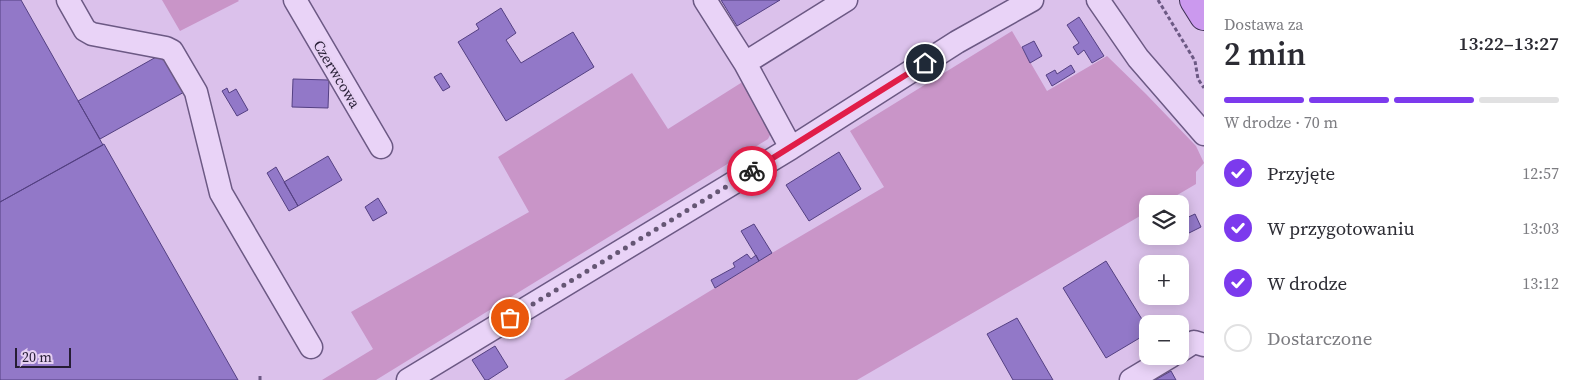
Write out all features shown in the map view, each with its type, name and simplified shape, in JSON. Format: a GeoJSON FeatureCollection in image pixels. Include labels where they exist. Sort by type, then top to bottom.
{"type":"FeatureCollection","features":[{"type":"Feature","properties":{"kind":"main road"},"geometry":{"type":"LineString","coordinates":[[1194,0],[1204,16]]}},
{"type":"Feature","properties":{"kind":"street"},"geometry":{"type":"LineString","coordinates":[[68,0],[85,30],[92,34],[166,48],[172,51],[196,92],[221,193],[311,347]]}},
{"type":"Feature","properties":{"kind":"street","name":"Czerwcowa"},"geometry":{"type":"LineString","coordinates":[[295,0],[381,147]]}},
{"type":"Feature","properties":{"kind":"street"},"geometry":{"type":"LineString","coordinates":[[705,0],[745,63],[790,148]]}},
{"type":"Feature","properties":{"kind":"street"},"geometry":{"type":"LineString","coordinates":[[745,63],[846,0]]}},
{"type":"Feature","properties":{"kind":"street"},"geometry":{"type":"LineString","coordinates":[[957,42],[1004,0]]}},
{"type":"Feature","properties":{"kind":"street"},"geometry":{"type":"LineString","coordinates":[[408,380],[790,148],[957,42],[1032,0]]}},
{"type":"Feature","properties":{"kind":"street"},"geometry":{"type":"LineString","coordinates":[[1098,0],[1138,58],[1204,134]]}},
{"type":"Feature","properties":{"kind":"street"},"geometry":{"type":"LineString","coordinates":[[1189,345],[1194,342],[1204,344]]}},
{"type":"Feature","properties":{"kind":"street"},"geometry":{"type":"LineString","coordinates":[[1131,380],[1155,365]]}},
{"type":"Feature","properties":{"kind":"path"},"geometry":{"type":"LineString","coordinates":[[1158,0],[1195,60],[1198,79],[1204,88]]}},
{"type":"Feature","properties":{"kind":"shaded area"},"geometry":{"type":"Polygon","coordinates":[[[162,0],[238,0],[239,1],[180,31],[162,0]]]}},
{"type":"Feature","properties":{"kind":"shaded area"},"geometry":{"type":"Polygon","coordinates":[[[1012,31],[1047,91],[1107,56],[1196,146],[1204,163],[1196,172],[1196,184],[1177,195],[1139,195],[1139,217],[857,380],[564,380],[884,187],[850,131],[1012,31]]]}},
{"type":"Feature","properties":{"kind":"shaded area"},"geometry":{"type":"Polygon","coordinates":[[[632,73],[668,129],[744,81],[771,133],[768,139],[376,380],[322,380],[373,349],[351,312],[529,212],[498,157],[632,73]]]}},
{"type":"Feature","properties":{"kind":"building"},"geometry":{"type":"Polygon","coordinates":[[[0,0],[21,0],[103,145],[0,202],[0,0]]]}},
{"type":"Feature","properties":{"kind":"building"},"geometry":{"type":"Polygon","coordinates":[[[721,0],[780,0],[737,26],[721,0]]]}},
{"type":"Feature","properties":{"kind":"building"},"geometry":{"type":"Polygon","coordinates":[[[501,8],[516,33],[506,40],[521,63],[573,32],[594,67],[506,121],[458,42],[479,29],[476,24],[501,8]]]}},
{"type":"Feature","properties":{"kind":"building"},"geometry":{"type":"Polygon","coordinates":[[[1079,17],[1104,56],[1092,63],[1084,50],[1078,55],[1073,47],[1079,43],[1067,25],[1079,17]]]}},
{"type":"Feature","properties":{"kind":"building"},"geometry":{"type":"Polygon","coordinates":[[[1034,41],[1042,56],[1030,63],[1022,47],[1034,41]]]}},
{"type":"Feature","properties":{"kind":"building"},"geometry":{"type":"Polygon","coordinates":[[[165,52],[186,91],[100,139],[78,101],[165,52]]]}},
{"type":"Feature","properties":{"kind":"building"},"geometry":{"type":"Polygon","coordinates":[[[1071,65],[1075,72],[1052,86],[1046,75],[1055,70],[1057,74],[1071,65]]]}},
{"type":"Feature","properties":{"kind":"building"},"geometry":{"type":"Polygon","coordinates":[[[441,73],[450,87],[443,91],[434,77],[441,73]]]}},
{"type":"Feature","properties":{"kind":"building"},"geometry":{"type":"Polygon","coordinates":[[[293,79],[329,80],[328,108],[292,107],[293,79]]]}},
{"type":"Feature","properties":{"kind":"building"},"geometry":{"type":"Polygon","coordinates":[[[227,88],[229,93],[236,89],[248,110],[237,116],[222,91],[227,88]]]}},
{"type":"Feature","properties":{"kind":"building"},"geometry":{"type":"Polygon","coordinates":[[[104,144],[238,380],[0,380],[0,202],[104,144]]]}},
{"type":"Feature","properties":{"kind":"building"},"geometry":{"type":"Polygon","coordinates":[[[839,152],[861,189],[809,221],[786,185],[839,152]]]}},
{"type":"Feature","properties":{"kind":"building"},"geometry":{"type":"Polygon","coordinates":[[[328,156],[342,180],[298,206],[284,182],[328,156]]]}},
{"type":"Feature","properties":{"kind":"building"},"geometry":{"type":"Polygon","coordinates":[[[276,167],[298,206],[289,211],[267,173],[276,167]]]}},
{"type":"Feature","properties":{"kind":"building"},"geometry":{"type":"Polygon","coordinates":[[[378,198],[387,213],[373,221],[365,207],[378,198]]]}},
{"type":"Feature","properties":{"kind":"building"},"geometry":{"type":"Polygon","coordinates":[[[1195,214],[1201,227],[1189,233],[1189,217],[1195,214]]]}},
{"type":"Feature","properties":{"kind":"building"},"geometry":{"type":"Polygon","coordinates":[[[754,224],[772,253],[759,261],[741,231],[754,224]]]}},
{"type":"Feature","properties":{"kind":"building"},"geometry":{"type":"Polygon","coordinates":[[[747,254],[751,259],[756,255],[759,261],[715,288],[711,280],[735,267],[733,263],[747,254]]]}},
{"type":"Feature","properties":{"kind":"building"},"geometry":{"type":"Polygon","coordinates":[[[1106,261],[1139,315],[1139,338],[1106,358],[1063,288],[1106,261]]]}},
{"type":"Feature","properties":{"kind":"building"},"geometry":{"type":"Polygon","coordinates":[[[1017,318],[1053,380],[1013,380],[987,334],[1017,318]]]}},
{"type":"Feature","properties":{"kind":"building"},"geometry":{"type":"Polygon","coordinates":[[[495,346],[508,367],[485,380],[472,360],[495,346]]]}},
{"type":"Feature","properties":{"kind":"building"},"geometry":{"type":"Polygon","coordinates":[[[1171,371],[1176,380],[1155,380],[1171,371]]]}},
{"type":"Feature","properties":{"kind":"way so far"},"geometry":{"type":"LineString","coordinates":[[510,318],[752,171]]}},
{"type":"Feature","properties":{"kind":"route"},"geometry":{"type":"LineString","coordinates":[[752,171],[925,63]]}}]}
